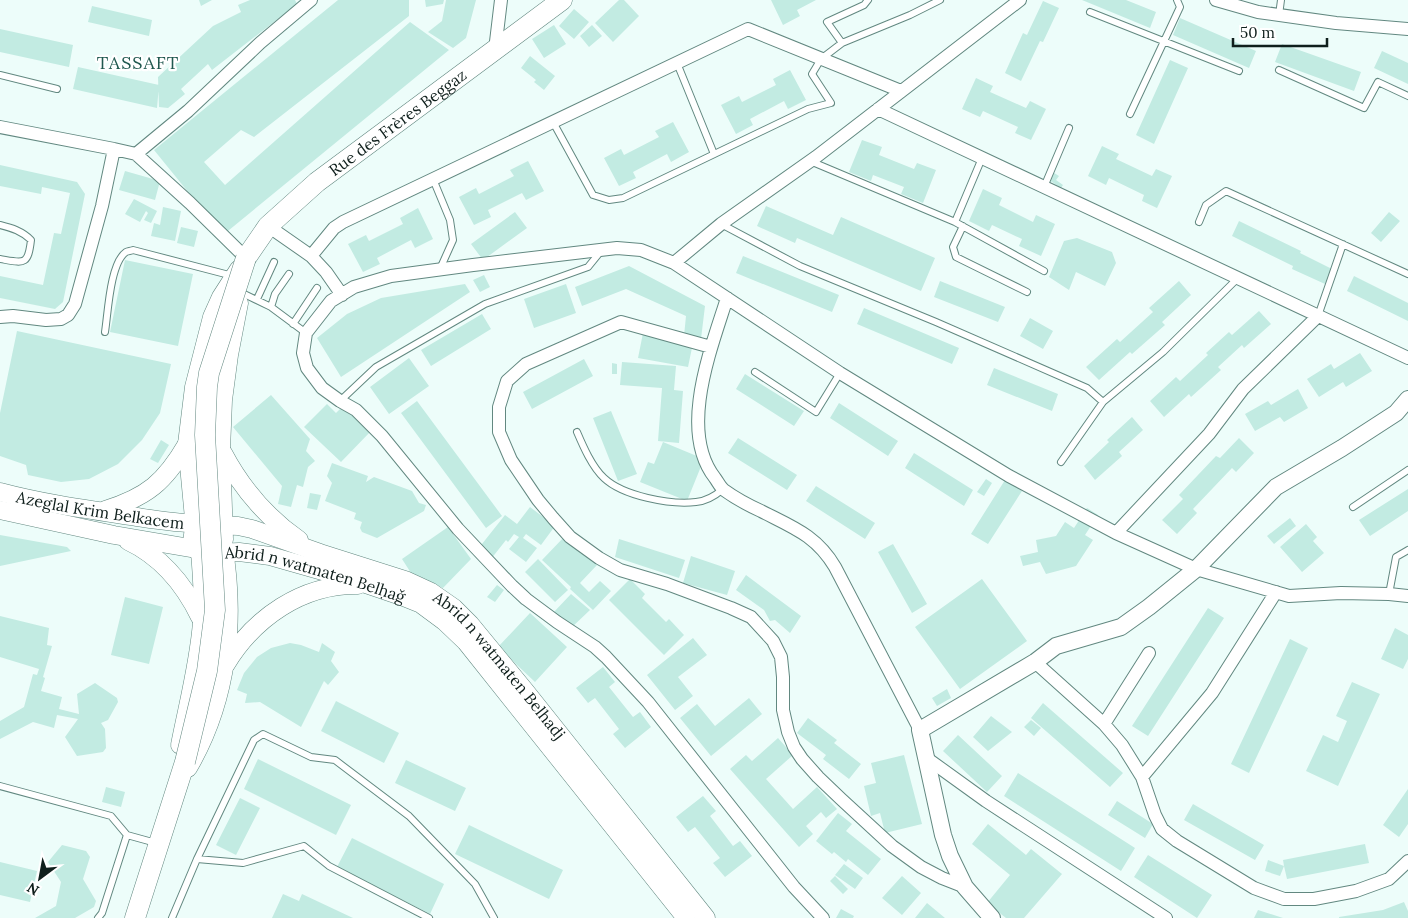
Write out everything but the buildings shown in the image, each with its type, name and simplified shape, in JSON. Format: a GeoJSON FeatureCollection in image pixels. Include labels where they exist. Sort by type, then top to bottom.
{"type":"FeatureCollection","features":[{"type":"Feature","properties":{"kind":"main road","name":"Rue des Frères Beggaz"},"geometry":{"type":"LineString","coordinates":[[182,771],[207,670],[215,610],[204,435],[207,387],[209,373],[246,258],[268,226],[317,182],[562,0]]}},
{"type":"Feature","properties":{"kind":"main road"},"geometry":{"type":"LineString","coordinates":[[182,771],[177,766],[178,751],[193,679],[202,621],[202,584],[221,450],[222,400],[237,284],[246,258]]}},
{"type":"Feature","properties":{"kind":"main road"},"geometry":{"type":"LineString","coordinates":[[134,918],[182,771],[193,759],[208,726],[217,700],[223,669],[230,616],[228,582],[210,537],[187,444],[194,387],[212,316],[221,297],[237,284]]}},
{"type":"Feature","properties":{"kind":"main road"},"geometry":{"type":"LineString","coordinates":[[100,512],[142,495],[161,481],[176,464],[187,444]]}},
{"type":"Feature","properties":{"kind":"main road"},"geometry":{"type":"LineString","coordinates":[[221,450],[255,502],[285,531],[320,553]]}},
{"type":"Feature","properties":{"kind":"main road","name":"Azeglal Krim Belkacem"},"geometry":{"type":"LineString","coordinates":[[0,492],[210,537]]}},
{"type":"Feature","properties":{"kind":"main road","name":"Azeglal Krim Belkacem"},"geometry":{"type":"LineString","coordinates":[[0,510],[114,535],[210,537]]}},
{"type":"Feature","properties":{"kind":"main road","name":"Abrid n watmaten Belhadj"},"geometry":{"type":"LineString","coordinates":[[210,537],[252,529],[405,580],[431,592],[454,608],[470,624],[526,692],[706,918]]}},
{"type":"Feature","properties":{"kind":"main road"},"geometry":{"type":"LineString","coordinates":[[114,535],[137,545],[158,559],[190,597],[202,621]]}},
{"type":"Feature","properties":{"kind":"main road","name":"Abrid n watmaten Belḥaǧ"},"geometry":{"type":"LineString","coordinates":[[210,537],[239,552],[270,556],[401,596],[421,604],[444,621],[466,642],[686,918]]}},
{"type":"Feature","properties":{"kind":"main road"},"geometry":{"type":"LineString","coordinates":[[223,669],[246,636],[260,622],[285,605],[312,592],[332,587],[372,586]]}},
{"type":"Feature","properties":{"kind":"street"},"geometry":{"type":"LineString","coordinates":[[136,154],[188,111],[241,60],[311,0]]}},
{"type":"Feature","properties":{"kind":"street"},"geometry":{"type":"LineString","coordinates":[[495,50],[501,0]]}},
{"type":"Feature","properties":{"kind":"street"},"geometry":{"type":"LineString","coordinates":[[674,263],[721,224],[810,161],[1020,0]]}},
{"type":"Feature","properties":{"kind":"street"},"geometry":{"type":"LineString","coordinates":[[1216,0],[1258,12],[1336,24],[1408,29]]}},
{"type":"Feature","properties":{"kind":"street"},"geometry":{"type":"LineString","coordinates":[[311,256],[334,228],[343,222],[748,29],[901,91]]}},
{"type":"Feature","properties":{"kind":"street"},"geometry":{"type":"LineString","coordinates":[[878,109],[1408,358]]}},
{"type":"Feature","properties":{"kind":"street"},"geometry":{"type":"LineString","coordinates":[[0,127],[136,154],[246,258]]}},
{"type":"Feature","properties":{"kind":"street"},"geometry":{"type":"LineString","coordinates":[[0,317],[13,316],[46,320],[61,319],[68,315],[75,304],[102,206],[114,149]]}},
{"type":"Feature","properties":{"kind":"street"},"geometry":{"type":"LineString","coordinates":[[268,226],[311,256],[326,272],[342,295]]}},
{"type":"Feature","properties":{"kind":"street"},"geometry":{"type":"LineString","coordinates":[[823,918],[794,887],[648,702],[606,657],[595,646],[549,616],[512,586],[458,530],[382,436],[356,410],[322,388],[307,368],[303,353],[306,333],[331,302],[354,287],[392,276],[617,248],[641,250],[674,263],[840,373],[1009,476],[1116,533],[1196,569],[1288,596],[1341,593],[1408,596]]}},
{"type":"Feature","properties":{"kind":"street"},"geometry":{"type":"LineString","coordinates":[[726,298],[705,366],[698,419],[700,447],[709,470],[723,489],[804,533],[822,548],[835,567],[920,730],[943,835],[950,856],[965,887],[992,918]]}},
{"type":"Feature","properties":{"kind":"street"},"geometry":{"type":"LineString","coordinates":[[1116,533],[1209,434],[1243,389],[1318,316]]}},
{"type":"Feature","properties":{"kind":"street"},"geometry":{"type":"LineString","coordinates":[[711,348],[621,322],[526,364],[507,381],[499,407],[499,432],[511,460],[538,500],[570,537],[599,558],[620,570],[667,584],[751,617],[774,641],[780,657],[783,677],[783,710],[788,732],[794,747],[802,759],[836,794],[892,846],[921,867],[965,887]]}},
{"type":"Feature","properties":{"kind":"street"},"geometry":{"type":"LineString","coordinates":[[920,730],[1035,662],[1056,646],[1121,627],[1150,607],[1196,569],[1276,487],[1342,448],[1396,412],[1408,399]]}},
{"type":"Feature","properties":{"kind":"street"},"geometry":{"type":"LineString","coordinates":[[1142,777],[1212,693],[1276,592]]}},
{"type":"Feature","properties":{"kind":"street"},"geometry":{"type":"LineString","coordinates":[[1104,724],[1149,653]]}},
{"type":"Feature","properties":{"kind":"street"},"geometry":{"type":"LineString","coordinates":[[1035,662],[1104,724],[1122,745],[1142,777],[1155,815],[1162,829],[1254,888],[1284,899],[1314,900],[1356,891],[1389,879],[1408,861]]}},
{"type":"Feature","properties":{"kind":"street"},"geometry":{"type":"LineString","coordinates":[[925,757],[986,801],[1166,918]]}},
{"type":"Feature","properties":{"kind":"lane"},"geometry":{"type":"LineString","coordinates":[[842,42],[827,22],[864,4],[868,0]]}},
{"type":"Feature","properties":{"kind":"lane"},"geometry":{"type":"LineString","coordinates":[[553,122],[592,195],[609,200],[623,198],[808,109],[831,104],[812,74],[821,59],[842,42],[910,15],[940,0]]}},
{"type":"Feature","properties":{"kind":"lane"},"geometry":{"type":"LineString","coordinates":[[1130,114],[1180,8],[1177,0]]}},
{"type":"Feature","properties":{"kind":"lane"},"geometry":{"type":"LineString","coordinates":[[1279,15],[1281,0]]}},
{"type":"Feature","properties":{"kind":"lane"},"geometry":{"type":"LineString","coordinates":[[1090,12],[1239,71]]}},
{"type":"Feature","properties":{"kind":"lane"},"geometry":{"type":"LineString","coordinates":[[677,63],[714,154]]}},
{"type":"Feature","properties":{"kind":"lane"},"geometry":{"type":"LineString","coordinates":[[1278,70],[1364,108],[1378,82],[1408,96]]}},
{"type":"Feature","properties":{"kind":"lane"},"geometry":{"type":"LineString","coordinates":[[0,75],[57,89]]}},
{"type":"Feature","properties":{"kind":"lane"},"geometry":{"type":"LineString","coordinates":[[1044,187],[1069,128]]}},
{"type":"Feature","properties":{"kind":"lane"},"geometry":{"type":"LineString","coordinates":[[955,222],[982,158]]}},
{"type":"Feature","properties":{"kind":"lane"},"geometry":{"type":"LineString","coordinates":[[810,161],[955,222],[1044,271]]}},
{"type":"Feature","properties":{"kind":"lane"},"geometry":{"type":"LineString","coordinates":[[433,179],[450,220],[453,240],[440,270]]}},
{"type":"Feature","properties":{"kind":"lane"},"geometry":{"type":"LineString","coordinates":[[1199,222],[1206,205],[1226,191],[1408,274]]}},
{"type":"Feature","properties":{"kind":"lane"},"geometry":{"type":"LineString","coordinates":[[721,224],[800,266],[1087,388],[1103,402]]}},
{"type":"Feature","properties":{"kind":"lane"},"geometry":{"type":"LineString","coordinates":[[0,225],[14,229],[31,240],[29,256],[25,260],[17,262],[0,259]]}},
{"type":"Feature","properties":{"kind":"lane"},"geometry":{"type":"LineString","coordinates":[[963,226],[953,247],[956,257],[1027,292]]}},
{"type":"Feature","properties":{"kind":"lane"},"geometry":{"type":"LineString","coordinates":[[1318,316],[1343,244]]}},
{"type":"Feature","properties":{"kind":"lane"},"geometry":{"type":"LineString","coordinates":[[105,332],[113,272],[118,261],[125,253],[133,250],[237,284],[306,333]]}},
{"type":"Feature","properties":{"kind":"lane"},"geometry":{"type":"LineString","coordinates":[[340,401],[376,367],[485,304],[588,267],[602,250]]}},
{"type":"Feature","properties":{"kind":"lane"},"geometry":{"type":"LineString","coordinates":[[257,300],[274,262]]}},
{"type":"Feature","properties":{"kind":"lane"},"geometry":{"type":"LineString","coordinates":[[271,307],[275,294],[289,274]]}},
{"type":"Feature","properties":{"kind":"lane"},"geometry":{"type":"LineString","coordinates":[[1060,462],[1103,402],[1163,352],[1238,278]]}},
{"type":"Feature","properties":{"kind":"lane"},"geometry":{"type":"LineString","coordinates":[[293,324],[317,288]]}},
{"type":"Feature","properties":{"kind":"lane"},"geometry":{"type":"LineString","coordinates":[[755,372],[816,412],[840,373]]}},
{"type":"Feature","properties":{"kind":"lane"},"geometry":{"type":"LineString","coordinates":[[576,432],[587,454],[603,478],[622,490],[640,496],[696,502],[713,497],[723,489]]}},
{"type":"Feature","properties":{"kind":"lane"},"geometry":{"type":"LineString","coordinates":[[1353,507],[1408,470]]}},
{"type":"Feature","properties":{"kind":"lane"},"geometry":{"type":"LineString","coordinates":[[1389,594],[1396,557],[1408,550]]}},
{"type":"Feature","properties":{"kind":"lane"},"geometry":{"type":"LineString","coordinates":[[172,918],[197,859],[254,740],[263,734],[311,757],[335,760],[409,816],[475,884],[494,918]]}},
{"type":"Feature","properties":{"kind":"lane"},"geometry":{"type":"LineString","coordinates":[[0,786],[111,816],[127,834],[158,844]]}},
{"type":"Feature","properties":{"kind":"lane"},"geometry":{"type":"LineString","coordinates":[[98,918],[102,913],[127,834]]}},
{"type":"Feature","properties":{"kind":"lane"},"geometry":{"type":"LineString","coordinates":[[197,859],[242,863],[304,846],[329,866],[429,918]]}},
{"type":"Feature","properties":{"kind":"district","name":"TASSAFT"},"geometry":{"type":"Point","coordinates":[138,63]}}]}
